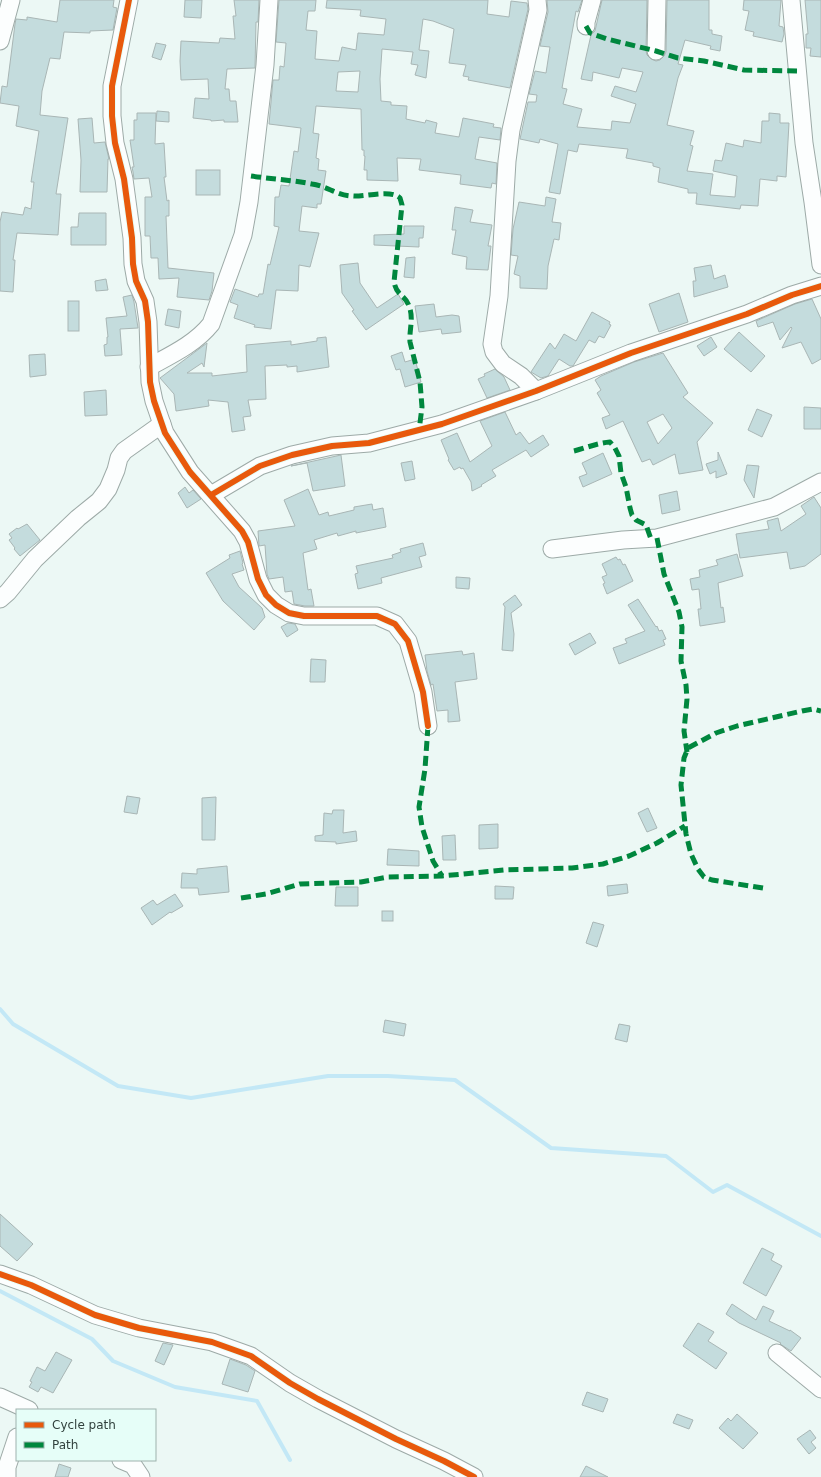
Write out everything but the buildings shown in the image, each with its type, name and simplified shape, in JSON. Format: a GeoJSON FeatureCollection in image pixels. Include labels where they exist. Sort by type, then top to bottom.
{"type":"FeatureCollection","features":[{"type":"Feature","properties":{"kind":"street"},"geometry":{"type":"LineString","coordinates":[[0,41],[11,0]]}},
{"type":"Feature","properties":{"kind":"street"},"geometry":{"type":"LineString","coordinates":[[129,0],[112,86],[112,116],[124,179],[136,281],[145,301],[148,322],[150,382],[154,401],[165,433],[190,472],[211,494],[242,531],[248,542],[258,579],[266,595],[276,605],[289,613],[304,616],[377,616],[394,624],[408,641],[423,692],[428,726]]}},
{"type":"Feature","properties":{"kind":"street"},"geometry":{"type":"LineString","coordinates":[[150,367],[193,341],[205,332],[211,324],[243,235],[249,202],[265,65],[269,0]]}},
{"type":"Feature","properties":{"kind":"street"},"geometry":{"type":"LineString","coordinates":[[536,391],[521,376],[504,364],[494,352],[492,344],[499,296],[503,213],[508,153],[516,104],[538,10],[537,0]]}},
{"type":"Feature","properties":{"kind":"street"},"geometry":{"type":"LineString","coordinates":[[586,26],[592,0]]}},
{"type":"Feature","properties":{"kind":"street"},"geometry":{"type":"LineString","coordinates":[[656,51],[657,0]]}},
{"type":"Feature","properties":{"kind":"street"},"geometry":{"type":"LineString","coordinates":[[791,0],[804,143],[820,248],[821,265]]}},
{"type":"Feature","properties":{"kind":"street"},"geometry":{"type":"LineString","coordinates":[[211,494],[260,466],[332,446],[369,443],[442,424],[536,391],[631,353],[746,314],[792,295],[821,286]]}},
{"type":"Feature","properties":{"kind":"street"},"geometry":{"type":"LineString","coordinates":[[0,599],[8,592],[35,559],[78,518],[99,501],[108,489],[119,458],[124,451],[162,424]]}},
{"type":"Feature","properties":{"kind":"street"},"geometry":{"type":"LineString","coordinates":[[552,549],[623,540],[657,538],[774,507],[821,482]]}},
{"type":"Feature","properties":{"kind":"street"},"geometry":{"type":"LineString","coordinates":[[0,1274],[31,1285],[95,1315],[139,1328],[212,1342],[251,1356],[290,1383],[318,1399],[396,1440],[450,1464],[474,1477]]}},
{"type":"Feature","properties":{"kind":"street"},"geometry":{"type":"LineString","coordinates":[[778,1353],[821,1389]]}},
{"type":"Feature","properties":{"kind":"street"},"geometry":{"type":"LineString","coordinates":[[0,1397],[25,1409]]}},
{"type":"Feature","properties":{"kind":"street"},"geometry":{"type":"LineString","coordinates":[[7,1477],[7,1467],[16,1440]]}},
{"type":"Feature","properties":{"kind":"street"},"geometry":{"type":"LineString","coordinates":[[123,1461],[133,1466],[141,1477]]}},
{"type":"Feature","properties":{"kind":"waterway"},"geometry":{"type":"LineString","coordinates":[[0,1009],[13,1024],[118,1086],[191,1098],[328,1076],[388,1076],[455,1080],[551,1148],[666,1156],[713,1192],[727,1185],[821,1236]]}},
{"type":"Feature","properties":{"kind":"waterway"},"geometry":{"type":"LineString","coordinates":[[0,1291],[92,1339],[113,1361],[175,1387],[257,1401],[290,1460]]}},
{"type":"Feature","properties":{"kind":"marked path"},"geometry":{"type":"LineString","coordinates":[[586,26],[590,33],[607,39],[678,58],[704,61],[744,70],[797,71]]}},
{"type":"Feature","properties":{"kind":"marked path"},"geometry":{"type":"LineString","coordinates":[[251,176],[297,181],[317,185],[348,196],[391,194],[400,198],[402,205],[394,282],[395,287],[407,302],[410,310],[410,342],[420,382],[422,407],[419,431]]}},
{"type":"Feature","properties":{"kind":"marked path"},"geometry":{"type":"LineString","coordinates":[[574,451],[596,444],[610,442],[619,456],[621,473],[626,487],[632,515],[636,520],[646,525],[651,539]]}},
{"type":"Feature","properties":{"kind":"marked path"},"geometry":{"type":"LineString","coordinates":[[657,538],[664,574],[679,612],[682,627],[681,661],[687,699],[684,731],[687,752]]}},
{"type":"Feature","properties":{"kind":"marked path"},"geometry":{"type":"LineString","coordinates":[[763,888],[712,880],[704,877],[698,869],[691,854],[686,834],[681,785],[684,758],[688,748],[716,733],[737,726],[802,711],[813,709],[821,711]]}},
{"type":"Feature","properties":{"kind":"marked path"},"geometry":{"type":"LineString","coordinates":[[428,726],[425,769],[419,807],[422,827],[433,861],[442,876]]}},
{"type":"Feature","properties":{"kind":"marked path"},"geometry":{"type":"LineString","coordinates":[[241,898],[266,894],[300,884],[361,882],[388,877],[442,876],[504,870],[572,868],[603,864],[629,856],[657,843],[685,826]]}},
{"type":"Feature","properties":{"kind":"cycle path"},"geometry":{"type":"LineString","coordinates":[[129,0],[112,86],[112,116],[115,143],[124,179],[136,281],[145,301],[148,322],[150,382],[154,401],[165,433],[190,472],[242,531],[248,542],[258,579],[266,595],[276,605],[289,613],[304,616],[377,616],[395,624],[408,641],[423,692],[428,726]]}},
{"type":"Feature","properties":{"kind":"cycle path"},"geometry":{"type":"LineString","coordinates":[[211,495],[260,466],[292,455],[332,446],[369,443],[442,424],[536,391],[631,353],[747,314],[792,295],[821,286]]}},
{"type":"Feature","properties":{"kind":"cycle path"},"geometry":{"type":"LineString","coordinates":[[0,1274],[31,1285],[95,1315],[139,1328],[212,1342],[251,1356],[290,1383],[318,1399],[474,1477]]}}]}
